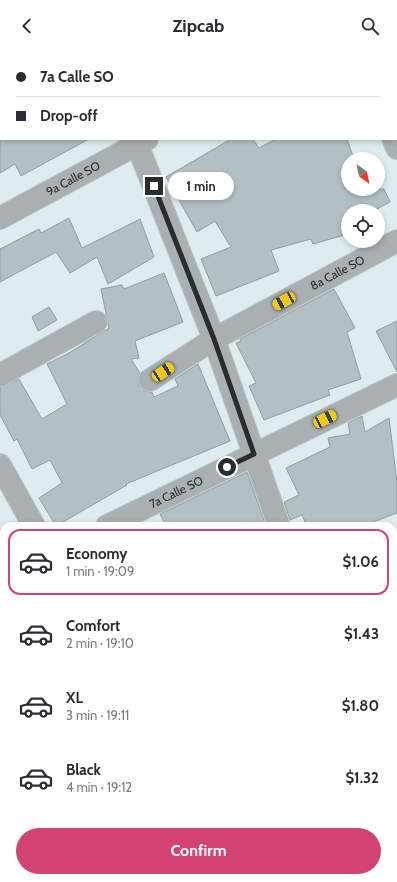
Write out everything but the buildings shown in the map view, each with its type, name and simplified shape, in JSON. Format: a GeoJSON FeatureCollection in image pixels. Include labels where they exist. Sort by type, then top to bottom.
{"type":"FeatureCollection","features":[{"type":"Feature","properties":{"kind":"street","name":"9a Calle SO"},"geometry":{"type":"LineString","coordinates":[[0,218],[140,141]]}},
{"type":"Feature","properties":{"kind":"street"},"geometry":{"type":"LineString","coordinates":[[140,141],[214,339],[278,522]]}},
{"type":"Feature","properties":{"kind":"street","name":"8a Calle SO"},"geometry":{"type":"LineString","coordinates":[[150,380],[214,339],[397,241]]}},
{"type":"Feature","properties":{"kind":"street"},"geometry":{"type":"LineString","coordinates":[[0,375],[96,322]]}},
{"type":"Feature","properties":{"kind":"street","name":"7a Calle SO"},"geometry":{"type":"LineString","coordinates":[[115,522],[397,385]]}},
{"type":"Feature","properties":{"kind":"street"},"geometry":{"type":"LineString","coordinates":[[0,465],[32,522]]}},
{"type":"Feature","properties":{"kind":"route"},"geometry":{"type":"LineString","coordinates":[[154,186],[214,339],[254,454],[227,467]]}}]}
